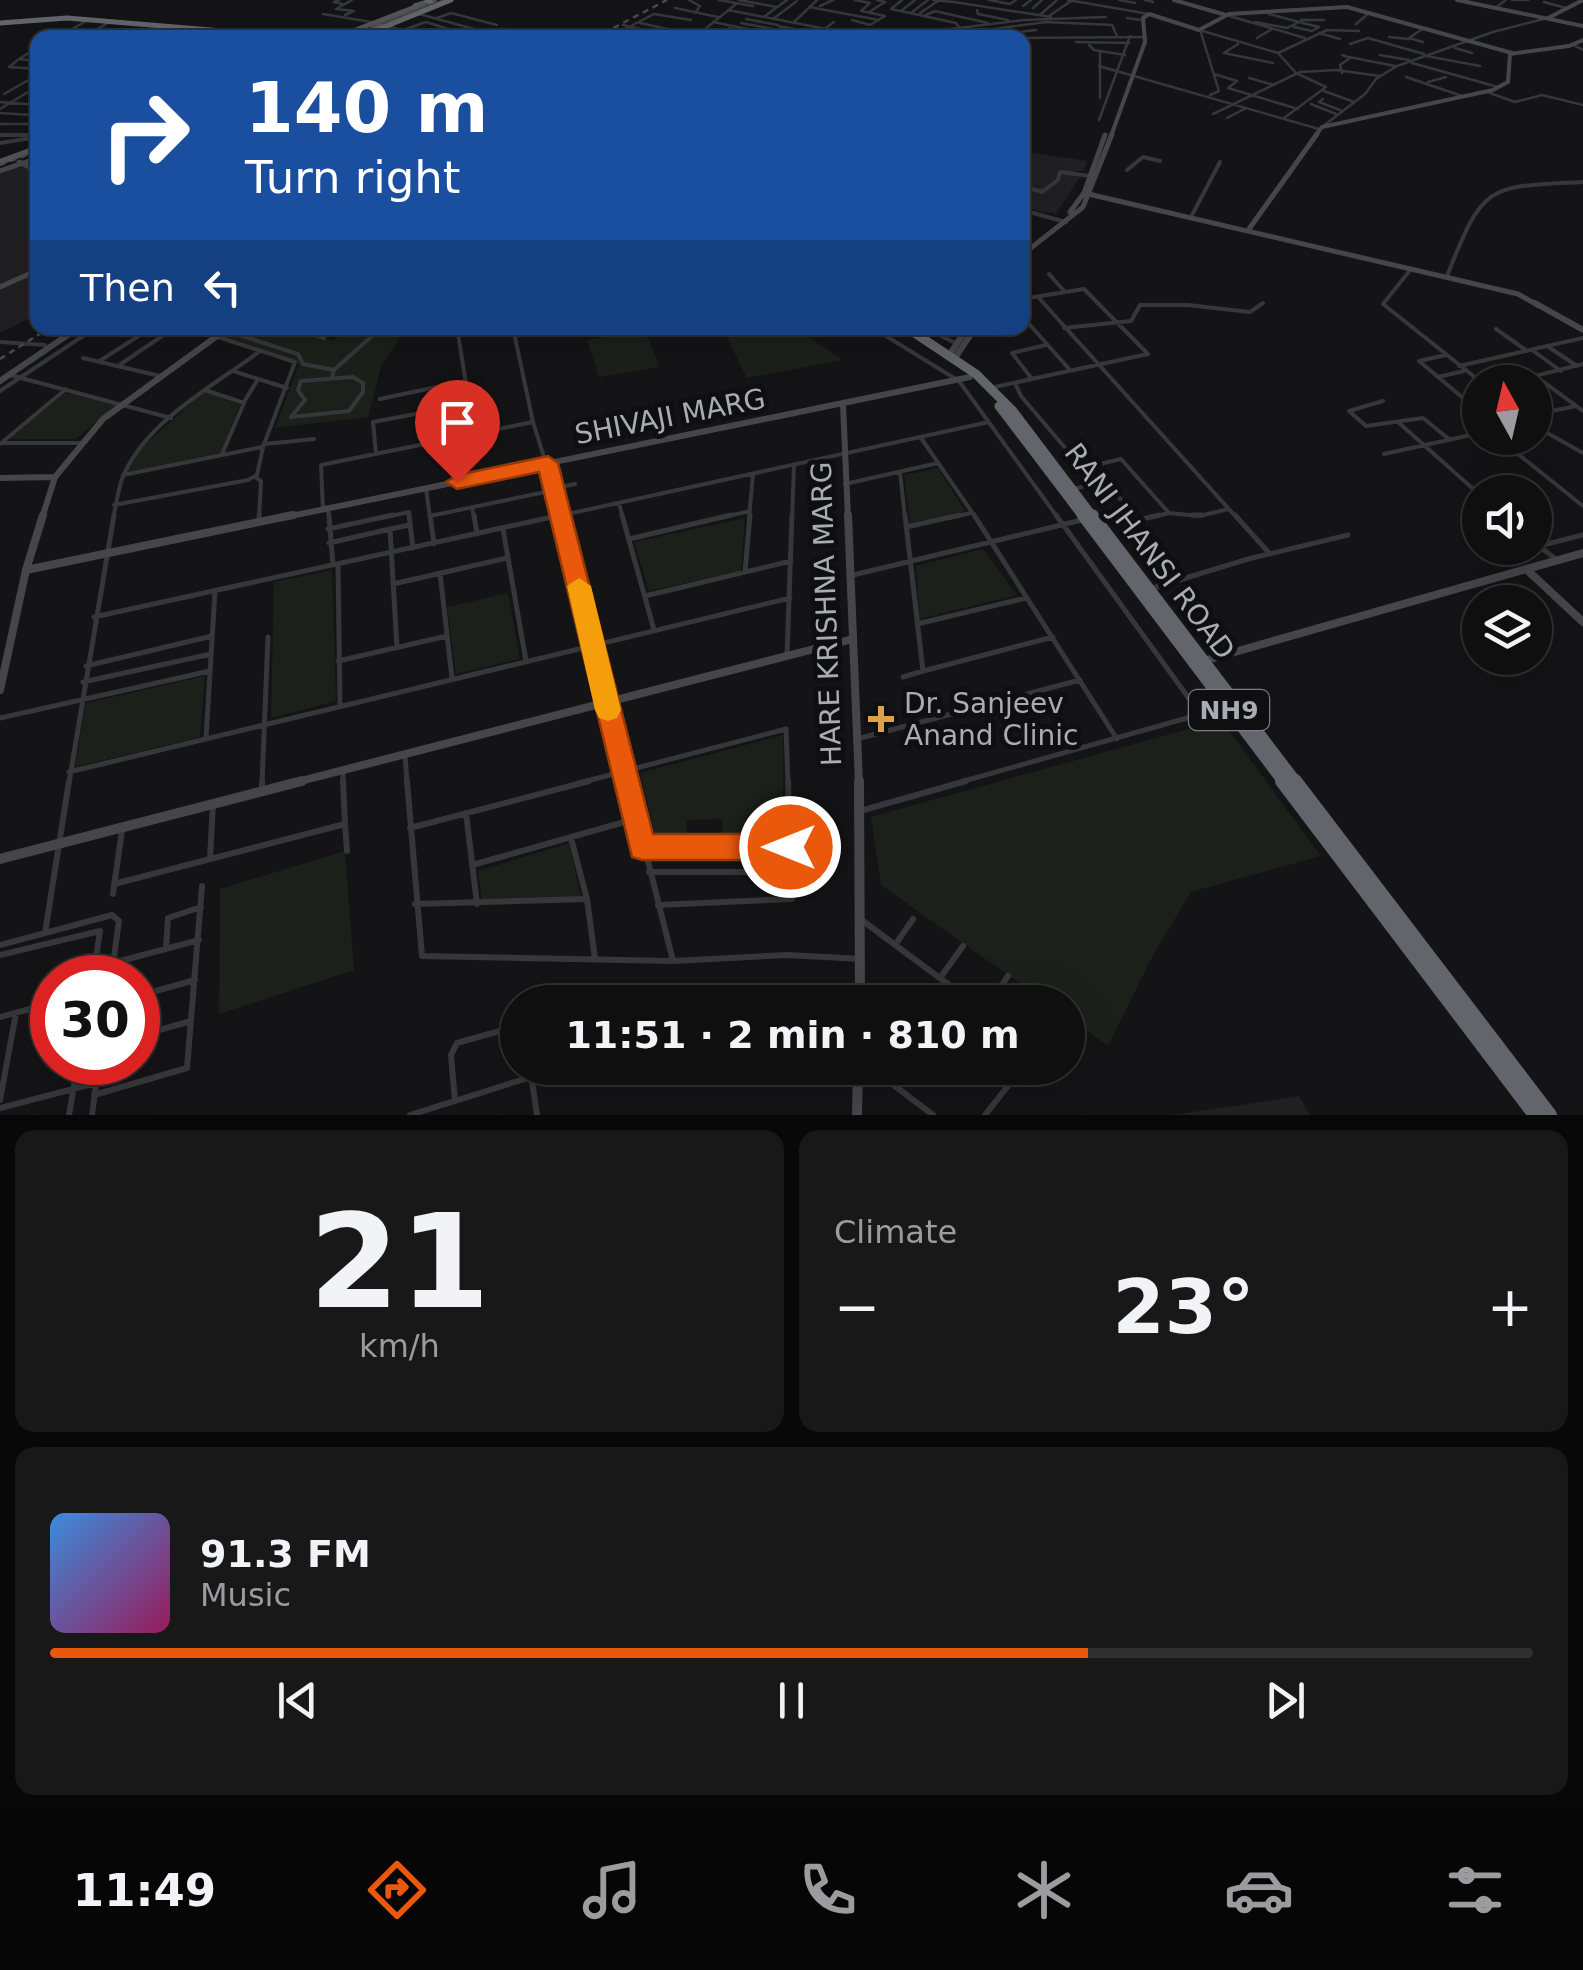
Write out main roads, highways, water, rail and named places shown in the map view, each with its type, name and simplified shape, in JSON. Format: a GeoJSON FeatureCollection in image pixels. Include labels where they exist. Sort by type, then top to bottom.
{"type":"FeatureCollection","features":[{"type":"Feature","properties":{"kind":"highway"},"geometry":{"type":"LineString","coordinates":[[376,30],[419,14],[436,2]]}},
{"type":"Feature","properties":{"kind":"highway"},"geometry":{"type":"LineString","coordinates":[[351,30],[436,2]]}},
{"type":"Feature","properties":{"kind":"highway"},"geometry":{"type":"LineString","coordinates":[[0,24],[51,18],[204,30]]}},
{"type":"Feature","properties":{"kind":"highway"},"geometry":{"type":"LineString","coordinates":[[0,24],[48,19],[194,30]]}},
{"type":"Feature","properties":{"kind":"highway","name":"RANI JHANSI ROAD"},"geometry":{"type":"LineString","coordinates":[[915,335],[1006,413],[1144,591],[1226,707],[1535,1115]]}},
{"type":"Feature","properties":{"kind":"highway","name":"RANI JHANSI ROAD"},"geometry":{"type":"LineString","coordinates":[[918,335],[952,356],[1013,411],[1068,491]]}},
{"type":"Feature","properties":{"kind":"highway","name":"RANI JHANSI ROAD"},"geometry":{"type":"LineString","coordinates":[[1144,591],[1550,1115]]}},
{"type":"Feature","properties":{"kind":"main road"},"geometry":{"type":"LineString","coordinates":[[354,30],[436,2]]}},
{"type":"Feature","properties":{"kind":"main road"},"geometry":{"type":"LineString","coordinates":[[371,30],[436,2]]}},
{"type":"Feature","properties":{"kind":"main road"},"geometry":{"type":"LineString","coordinates":[[0,166],[30,156]]}},
{"type":"Feature","properties":{"kind":"main road"},"geometry":{"type":"LineString","coordinates":[[0,166],[30,157]]}},
{"type":"Feature","properties":{"kind":"railway"},"geometry":{"type":"LineString","coordinates":[[361,30],[437,0]]}},
{"type":"Feature","properties":{"kind":"railway"},"geometry":{"type":"LineString","coordinates":[[609,30],[667,0]]}},
{"type":"Feature","properties":{"kind":"railway"},"geometry":{"type":"LineString","coordinates":[[0,165],[30,154]]}},
{"type":"Feature","properties":{"kind":"railway"},"geometry":{"type":"LineString","coordinates":[[0,359],[38,335]]}},
{"type":"Feature","properties":{"kind":"place","name":"Dr. Sanjeev Anand Clinic"},"geometry":{"type":"Point","coordinates":[881,719]}}]}
